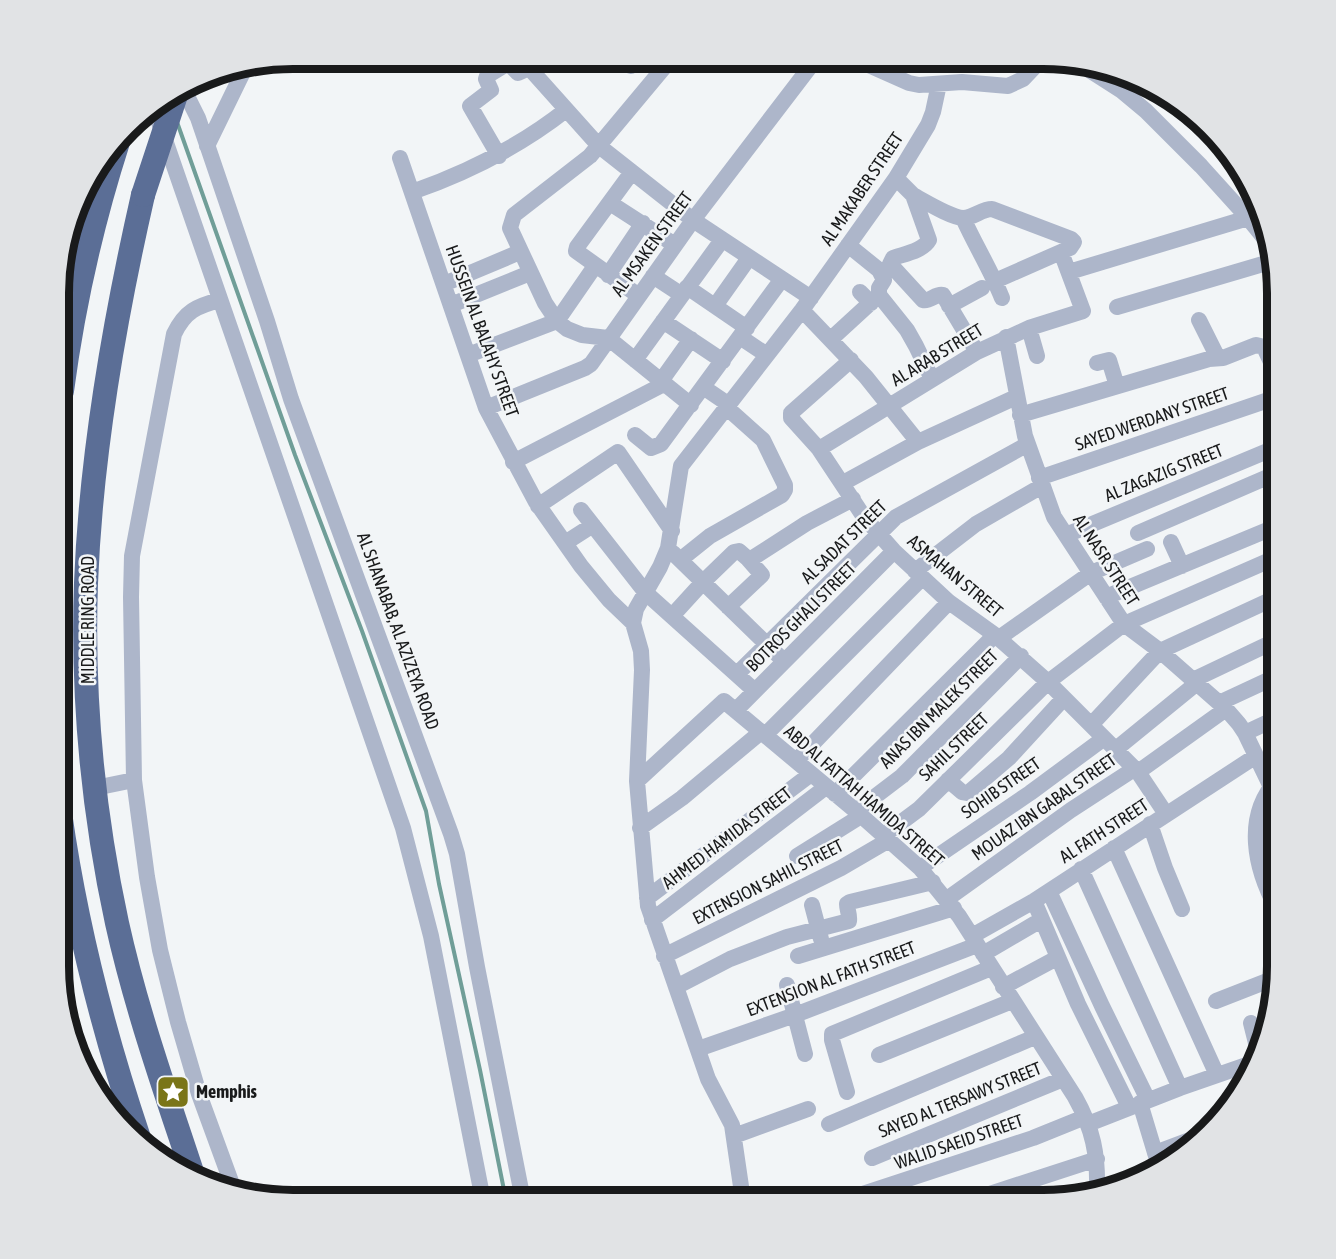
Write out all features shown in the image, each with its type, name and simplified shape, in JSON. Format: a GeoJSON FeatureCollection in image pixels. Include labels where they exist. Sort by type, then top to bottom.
{"type":"FeatureCollection","features":[{"type":"Feature","properties":{"kind":"highway","name":"MIDDLE RING ROAD"},"geometry":{"type":"LineString","coordinates":[[173,104],[143,195],[123,280],[97,447],[90,515],[86,584],[86,652],[88,720],[95,788],[106,867],[117,923],[134,989],[190,1165]]}},
{"type":"Feature","properties":{"kind":"highway"},"geometry":{"type":"LineString","coordinates":[[69,349],[80,282],[110,164]]}},
{"type":"Feature","properties":{"kind":"highway"},"geometry":{"type":"LineString","coordinates":[[69,866],[80,931],[96,999],[115,1066],[135,1124]]}},
{"type":"Feature","properties":{"kind":"street"},"geometry":{"type":"LineString","coordinates":[[496,69],[486,79],[491,90],[470,106],[499,156]]}},
{"type":"Feature","properties":{"kind":"street"},"geometry":{"type":"LineString","coordinates":[[514,69],[518,73],[527,69],[531,70],[599,146],[693,220],[782,279],[807,304],[831,339],[890,405],[918,442]]}},
{"type":"Feature","properties":{"kind":"street"},"geometry":{"type":"LineString","coordinates":[[662,69],[590,156],[514,215],[510,228],[545,303],[557,321],[567,329],[582,335],[608,338],[691,405]]}},
{"type":"Feature","properties":{"kind":"street","name":"AL MSAKEN STREET"},"geometry":{"type":"LineString","coordinates":[[486,408],[585,368],[595,359],[693,220],[808,69]]}},
{"type":"Feature","properties":{"kind":"street"},"geometry":{"type":"LineString","coordinates":[[878,69],[919,85],[962,82],[1008,86],[1023,79],[1032,69]]}},
{"type":"Feature","properties":{"kind":"street"},"geometry":{"type":"LineString","coordinates":[[207,146],[242,75]]}},
{"type":"Feature","properties":{"kind":"street"},"geometry":{"type":"LineString","coordinates":[[1099,77],[1146,111],[1258,230]]}},
{"type":"Feature","properties":{"kind":"street","name":"AL MAKABER STREET"},"geometry":{"type":"LineString","coordinates":[[633,623],[636,609],[668,548],[681,466],[807,304],[896,178],[928,125],[939,84]]}},
{"type":"Feature","properties":{"kind":"street","name":"AL SHANABAB, AL AZIZEYA ROAD"},"geometry":{"type":"LineString","coordinates":[[187,96],[195,111],[291,399],[451,834],[521,1190]]}},
{"type":"Feature","properties":{"kind":"street"},"geometry":{"type":"LineString","coordinates":[[412,192],[463,173],[499,156],[527,139],[566,110]]}},
{"type":"Feature","properties":{"kind":"street"},"geometry":{"type":"LineString","coordinates":[[157,115],[364,711],[411,855],[431,936],[481,1190]]}},
{"type":"Feature","properties":{"kind":"street","name":"HUSSEIN AL BALAHY STREET"},"geometry":{"type":"LineString","coordinates":[[400,158],[486,408],[513,462],[538,506],[565,543],[609,600],[633,623]]}},
{"type":"Feature","properties":{"kind":"street"},"geometry":{"type":"LineString","coordinates":[[632,172],[577,248],[578,254],[639,296]]}},
{"type":"Feature","properties":{"kind":"street"},"geometry":{"type":"LineString","coordinates":[[896,178],[913,195],[955,216],[971,217],[982,210],[992,209],[1066,245]]}},
{"type":"Feature","properties":{"kind":"street"},"geometry":{"type":"LineString","coordinates":[[831,339],[879,288],[884,280],[886,268],[893,258],[926,245],[928,240],[913,195]]}},
{"type":"Feature","properties":{"kind":"street"},"geometry":{"type":"LineString","coordinates":[[610,203],[675,245]]}},
{"type":"Feature","properties":{"kind":"street"},"geometry":{"type":"LineString","coordinates":[[963,218],[978,250],[988,284],[1002,298]]}},
{"type":"Feature","properties":{"kind":"street"},"geometry":{"type":"LineString","coordinates":[[1066,245],[1069,272],[1248,218]]}},
{"type":"Feature","properties":{"kind":"street"},"geometry":{"type":"LineString","coordinates":[[468,355],[557,321],[643,223]]}},
{"type":"Feature","properties":{"kind":"street"},"geometry":{"type":"LineString","coordinates":[[635,360],[722,240]]}},
{"type":"Feature","properties":{"kind":"street"},"geometry":{"type":"LineString","coordinates":[[848,245],[886,268],[923,300],[942,294],[977,351]]}},
{"type":"Feature","properties":{"kind":"street"},"geometry":{"type":"LineString","coordinates":[[949,306],[1066,245]]}},
{"type":"Feature","properties":{"kind":"street"},"geometry":{"type":"LineString","coordinates":[[444,284],[520,252]]}},
{"type":"Feature","properties":{"kind":"street"},"geometry":{"type":"LineString","coordinates":[[715,306],[749,258]]}},
{"type":"Feature","properties":{"kind":"street"},"geometry":{"type":"LineString","coordinates":[[1117,307],[1265,263]]}},
{"type":"Feature","properties":{"kind":"street","name":"AL ARAB STREET"},"geometry":{"type":"LineString","coordinates":[[819,449],[977,351],[1029,328],[1083,311],[1069,272]]}},
{"type":"Feature","properties":{"kind":"street"},"geometry":{"type":"LineString","coordinates":[[451,305],[530,273]]}},
{"type":"Feature","properties":{"kind":"street"},"geometry":{"type":"LineString","coordinates":[[653,276],[715,306],[767,355]]}},
{"type":"Feature","properties":{"kind":"street"},"geometry":{"type":"LineString","coordinates":[[635,435],[651,448],[657,447],[691,405],[782,279]]}},
{"type":"Feature","properties":{"kind":"street"},"geometry":{"type":"LineString","coordinates":[[870,297],[912,338],[932,379]]}},
{"type":"Feature","properties":{"kind":"street"},"geometry":{"type":"LineString","coordinates":[[220,300],[198,306],[180,322],[174,334],[135,536],[131,577],[134,780],[147,877],[160,950],[175,1012],[199,1094],[231,1181]]}},
{"type":"Feature","properties":{"kind":"street"},"geometry":{"type":"LineString","coordinates":[[1198,320],[1218,358]]}},
{"type":"Feature","properties":{"kind":"street"},"geometry":{"type":"LineString","coordinates":[[663,321],[723,361]]}},
{"type":"Feature","properties":{"kind":"street"},"geometry":{"type":"LineString","coordinates":[[1029,328],[1036,356]]}},
{"type":"Feature","properties":{"kind":"street","name":"AL NASR STREET"},"geometry":{"type":"LineString","coordinates":[[1006,337],[1020,415],[1054,517],[1124,624],[1160,651],[1223,706],[1245,733],[1267,773]]}},
{"type":"Feature","properties":{"kind":"street"},"geometry":{"type":"LineString","coordinates":[[513,462],[662,382],[691,339]]}},
{"type":"Feature","properties":{"kind":"street"},"geometry":{"type":"LineString","coordinates":[[1020,415],[1260,345],[1267,353]]}},
{"type":"Feature","properties":{"kind":"street","name":"ASMAHAN STREET"},"geometry":{"type":"LineString","coordinates":[[851,360],[790,416],[819,449],[852,499],[894,551],[949,602],[1021,656],[1048,682],[1136,771],[1166,814]]}},
{"type":"Feature","properties":{"kind":"street"},"geometry":{"type":"LineString","coordinates":[[1098,363],[1110,360],[1117,386]]}},
{"type":"Feature","properties":{"kind":"street"},"geometry":{"type":"LineString","coordinates":[[680,560],[710,536],[782,495],[785,490],[785,485],[763,440],[704,387]]}},
{"type":"Feature","properties":{"kind":"street"},"geometry":{"type":"LineString","coordinates":[[843,483],[918,442],[1016,397]]}},
{"type":"Feature","properties":{"kind":"street","name":"SAYED WERDANY STREET"},"geometry":{"type":"LineString","coordinates":[[640,828],[682,798],[763,733],[918,575],[976,524],[1041,482],[1267,401]]}},
{"type":"Feature","properties":{"kind":"street","name":"AL SADAT STREET"},"geometry":{"type":"LineString","coordinates":[[737,674],[905,510],[1028,444]]}},
{"type":"Feature","properties":{"kind":"street","name":"AL ZAGAZIG STREET"},"geometry":{"type":"LineString","coordinates":[[1066,535],[1267,451]]}},
{"type":"Feature","properties":{"kind":"street"},"geometry":{"type":"LineString","coordinates":[[538,506],[618,452],[672,531]]}},
{"type":"Feature","properties":{"kind":"street"},"geometry":{"type":"LineString","coordinates":[[1138,533],[1267,478]]}},
{"type":"Feature","properties":{"kind":"street"},"geometry":{"type":"LineString","coordinates":[[748,559],[852,499]]}},
{"type":"Feature","properties":{"kind":"street"},"geometry":{"type":"LineString","coordinates":[[581,510],[646,593],[755,691]]}},
{"type":"Feature","properties":{"kind":"street"},"geometry":{"type":"LineString","coordinates":[[565,543],[593,525]]}},
{"type":"Feature","properties":{"kind":"street"},"geometry":{"type":"LineString","coordinates":[[1106,597],[1267,530]]}},
{"type":"Feature","properties":{"kind":"street"},"geometry":{"type":"LineString","coordinates":[[1171,542],[1182,566]]}},
{"type":"Feature","properties":{"kind":"street"},"geometry":{"type":"LineString","coordinates":[[668,548],[784,661]]}},
{"type":"Feature","properties":{"kind":"street","name":"AHMED HAMIDA STREET"},"geometry":{"type":"LineString","coordinates":[[652,920],[831,790],[997,637],[1091,573],[1147,549]]}},
{"type":"Feature","properties":{"kind":"street"},"geometry":{"type":"LineString","coordinates":[[672,616],[703,582],[734,552],[739,551],[762,575],[728,607]]}},
{"type":"Feature","properties":{"kind":"street","name":"BOTROS GHALI STREET"},"geometry":{"type":"LineString","coordinates":[[736,710],[894,551]]}},
{"type":"Feature","properties":{"kind":"street","name":"SAHIL STREET"},"geometry":{"type":"LineString","coordinates":[[887,838],[1048,682],[1124,624],[1267,561]]}},
{"type":"Feature","properties":{"kind":"street"},"geometry":{"type":"LineString","coordinates":[[796,761],[949,602]]}},
{"type":"Feature","properties":{"kind":"street"},"geometry":{"type":"LineString","coordinates":[[1091,725],[1160,651],[1267,602]]}},
{"type":"Feature","properties":{"kind":"street"},"geometry":{"type":"LineString","coordinates":[[633,623],[641,651],[642,670],[637,781],[647,898],[664,956],[708,1079],[732,1125],[742,1190]]}},
{"type":"Feature","properties":{"kind":"street","name":"SOHIB STREET"},"geometry":{"type":"LineString","coordinates":[[920,868],[1030,793],[1109,744],[1195,682],[1267,645]]}},
{"type":"Feature","properties":{"kind":"street","name":"ANAS IBN MALEK STREET"},"geometry":{"type":"LineString","coordinates":[[797,856],[858,813],[902,776],[1021,656]]}},
{"type":"Feature","properties":{"kind":"street","name":"MOUAZ IBN GABAL STREET"},"geometry":{"type":"LineString","coordinates":[[798,956],[950,904],[1071,810],[1136,771],[1223,706],[1267,682]]}},
{"type":"Feature","properties":{"kind":"street"},"geometry":{"type":"LineString","coordinates":[[948,780],[965,794],[1009,758],[1064,698]]}},
{"type":"Feature","properties":{"kind":"street"},"geometry":{"type":"LineString","coordinates":[[637,781],[723,702],[736,710]]}},
{"type":"Feature","properties":{"kind":"street","name":"ABD AL FATTAH HAMIDA STREET"},"geometry":{"type":"LineString","coordinates":[[736,710],[887,838],[920,868],[950,904],[1075,1097],[1086,1120],[1097,1159],[1097,1183]]}},
{"type":"Feature","properties":{"kind":"street"},"geometry":{"type":"LineString","coordinates":[[1245,733],[1267,723]]}},
{"type":"Feature","properties":{"kind":"street"},"geometry":{"type":"LineString","coordinates":[[989,740],[1009,758]]}},
{"type":"Feature","properties":{"kind":"street","name":"AL FATH STREET"},"geometry":{"type":"LineString","coordinates":[[981,951],[1034,901],[1256,756]]}},
{"type":"Feature","properties":{"kind":"street"},"geometry":{"type":"LineString","coordinates":[[647,898],[811,774]]}},
{"type":"Feature","properties":{"kind":"street"},"geometry":{"type":"LineString","coordinates":[[95,788],[134,780]]}},
{"type":"Feature","properties":{"kind":"street"},"geometry":{"type":"LineString","coordinates":[[1267,794],[1257,816],[1255,833],[1259,861],[1267,880]]}},
{"type":"Feature","properties":{"kind":"street"},"geometry":{"type":"LineString","coordinates":[[1150,824],[1182,909]]}},
{"type":"Feature","properties":{"kind":"street","name":"EXTENSION SAHIL STREET"},"geometry":{"type":"LineString","coordinates":[[664,956],[841,868],[887,838]]}},
{"type":"Feature","properties":{"kind":"street"},"geometry":{"type":"LineString","coordinates":[[1114,848],[1217,1074]]}},
{"type":"Feature","properties":{"kind":"street"},"geometry":{"type":"LineString","coordinates":[[1081,869],[1180,1088]]}},
{"type":"Feature","properties":{"kind":"street"},"geometry":{"type":"LineString","coordinates":[[676,987],[730,959],[787,937],[849,921],[847,904],[850,902],[933,882]]}},
{"type":"Feature","properties":{"kind":"street"},"geometry":{"type":"LineString","coordinates":[[1049,891],[1102,1006],[1139,1103],[1157,1159]]}},
{"type":"Feature","properties":{"kind":"street"},"geometry":{"type":"LineString","coordinates":[[1034,901],[1083,1014],[1139,1103]]}},
{"type":"Feature","properties":{"kind":"street"},"geometry":{"type":"LineString","coordinates":[[812,905],[823,949]]}},
{"type":"Feature","properties":{"kind":"street"},"geometry":{"type":"LineString","coordinates":[[847,1092],[832,1034],[1041,920]]}},
{"type":"Feature","properties":{"kind":"street","name":"EXTENSION AL FATH STREET"},"geometry":{"type":"LineString","coordinates":[[698,1049],[981,951]]}},
{"type":"Feature","properties":{"kind":"street"},"geometry":{"type":"LineString","coordinates":[[879,1055],[1008,994],[1057,958]]}},
{"type":"Feature","properties":{"kind":"street"},"geometry":{"type":"LineString","coordinates":[[1216,1001],[1267,981]]}},
{"type":"Feature","properties":{"kind":"street"},"geometry":{"type":"LineString","coordinates":[[787,984],[805,1054]]}},
{"type":"Feature","properties":{"kind":"street"},"geometry":{"type":"LineString","coordinates":[[1251,1023],[1255,1038]]}},
{"type":"Feature","properties":{"kind":"street"},"geometry":{"type":"LineString","coordinates":[[830,1124],[1035,1037]]}},
{"type":"Feature","properties":{"kind":"street","name":"WALID SAEID STREET"},"geometry":{"type":"LineString","coordinates":[[875,1190],[1139,1103],[1244,1066]]}},
{"type":"Feature","properties":{"kind":"street","name":"SAYED AL TERSAWY STREET"},"geometry":{"type":"LineString","coordinates":[[872,1158],[1063,1079]]}},
{"type":"Feature","properties":{"kind":"street"},"geometry":{"type":"LineString","coordinates":[[734,1136],[808,1109]]}},
{"type":"Feature","properties":{"kind":"street"},"geometry":{"type":"LineString","coordinates":[[1002,1190],[1097,1159]]}},
{"type":"Feature","properties":{"kind":"waterway"},"geometry":{"type":"LineString","coordinates":[[177,122],[295,455],[362,631],[426,811],[439,884],[504,1190]]}},
{"type":"Feature","properties":{"kind":"place","name":"Memphis"},"geometry":{"type":"Point","coordinates":[173,1092]}}]}
